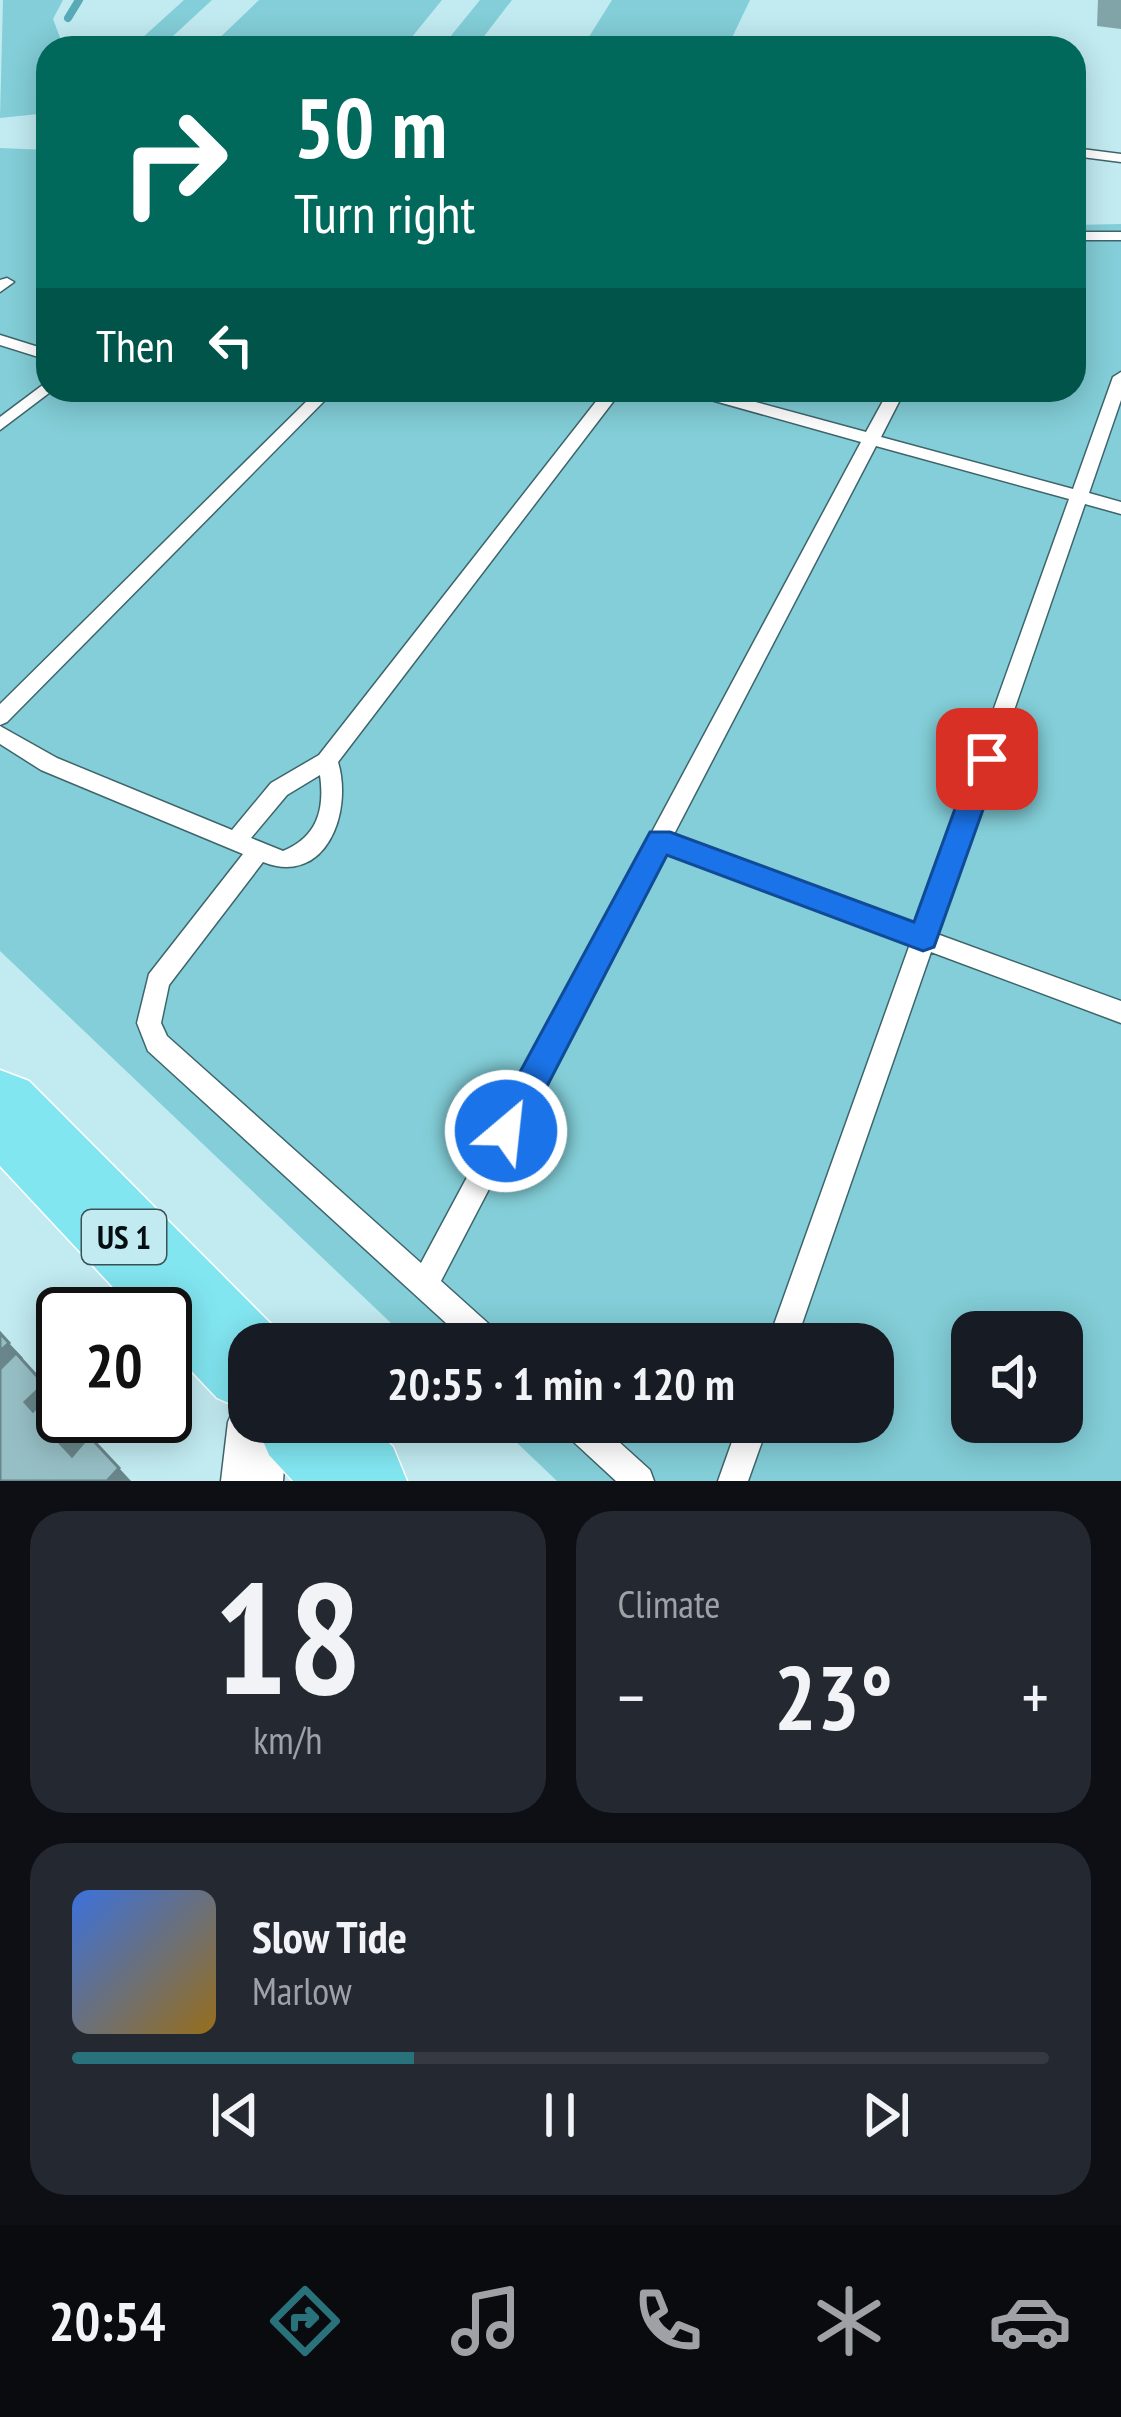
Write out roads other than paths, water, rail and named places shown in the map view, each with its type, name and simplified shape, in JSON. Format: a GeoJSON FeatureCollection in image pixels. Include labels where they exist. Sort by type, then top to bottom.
{"type":"FeatureCollection","features":[{"type":"Feature","properties":{"kind":"main road","name":"US 1"},"geometry":{"type":"LineString","coordinates":[[0,1108],[228,1344]]}},
{"type":"Feature","properties":{"kind":"main road"},"geometry":{"type":"LineString","coordinates":[[322,1443],[359,1481]]}},
{"type":"Feature","properties":{"kind":"street"},"geometry":{"type":"LineString","coordinates":[[252,1481],[256,1443]]}},
{"type":"Feature","properties":{"kind":"lane"},"geometry":{"type":"LineString","coordinates":[[1086,154],[1121,158]]}},
{"type":"Feature","properties":{"kind":"lane"},"geometry":{"type":"LineString","coordinates":[[1086,236],[1121,236]]}},
{"type":"Feature","properties":{"kind":"lane"},"geometry":{"type":"LineString","coordinates":[[0,340],[36,351]]}},
{"type":"Feature","properties":{"kind":"lane"},"geometry":{"type":"LineString","coordinates":[[788,1323],[1121,376]]}},
{"type":"Feature","properties":{"kind":"lane"},"geometry":{"type":"LineString","coordinates":[[0,425],[36,396]]}},
{"type":"Feature","properties":{"kind":"lane"},"geometry":{"type":"LineString","coordinates":[[0,717],[315,402]]}},
{"type":"Feature","properties":{"kind":"lane"},"geometry":{"type":"LineString","coordinates":[[468,1323],[186,1070],[157,1042],[149,1023],[158,981],[279,789],[327,761],[605,402]]}},
{"type":"Feature","properties":{"kind":"lane"},"geometry":{"type":"LineString","coordinates":[[736,402],[1121,508]]}},
{"type":"Feature","properties":{"kind":"lane"},"geometry":{"type":"LineString","coordinates":[[425,1283],[891,402]]}},
{"type":"Feature","properties":{"kind":"lane"},"geometry":{"type":"LineString","coordinates":[[0,734],[50,764],[284,860],[316,844],[334,809],[335,783],[327,761]]}},
{"type":"Feature","properties":{"kind":"lane"},"geometry":{"type":"LineString","coordinates":[[660,841],[1121,1012]]}},
{"type":"Feature","properties":{"kind":"lane"},"geometry":{"type":"LineString","coordinates":[[598,1443],[639,1481]]}},
{"type":"Feature","properties":{"kind":"lane"},"geometry":{"type":"LineString","coordinates":[[733,1481],[747,1443]]}},
{"type":"Feature","properties":{"kind":"waterway"},"geometry":{"type":"LineString","coordinates":[[68,18],[79,0]]}}]}
